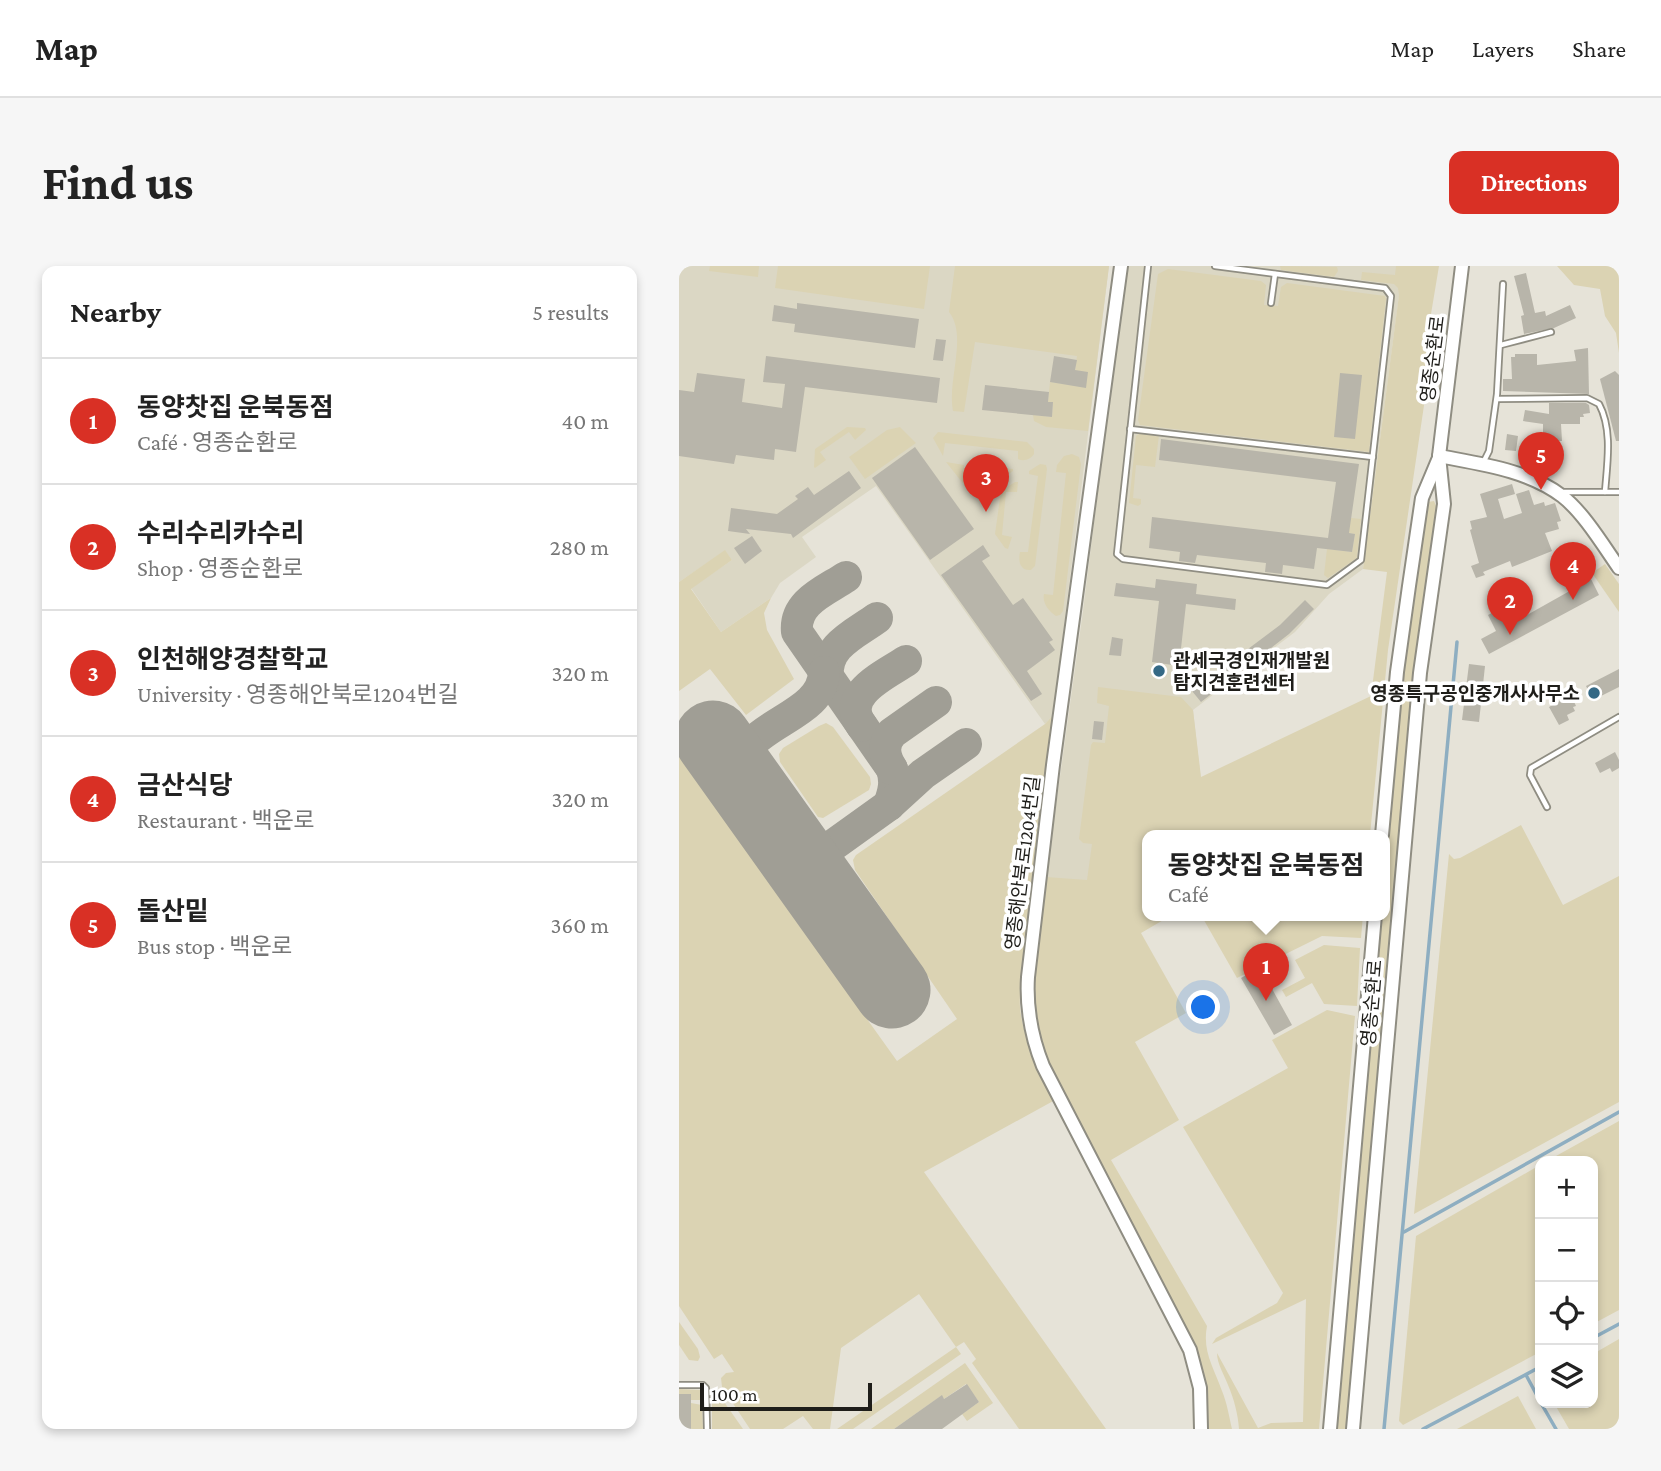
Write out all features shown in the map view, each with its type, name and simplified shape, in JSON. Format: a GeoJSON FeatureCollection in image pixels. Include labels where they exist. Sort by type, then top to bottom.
{"type":"FeatureCollection","features":[{"type":"Feature","properties":{"kind":"main road","name":"영종해안북로1204번길"},"geometry":{"type":"LineString","coordinates":[[1121,266],[1053,765],[1028,977],[1027,1012],[1030,1030],[1043,1066],[1190,1350],[1200,1388],[1201,1429]]}},
{"type":"Feature","properties":{"kind":"main road","name":"영종순환로"},"geometry":{"type":"LineString","coordinates":[[1353,1429],[1420,673],[1444,504],[1439,456],[1462,266]]}},
{"type":"Feature","properties":{"kind":"main road","name":"영종순환로"},"geometry":{"type":"LineString","coordinates":[[1382,830],[1397,672],[1418,523],[1422,498],[1439,456]]}},
{"type":"Feature","properties":{"kind":"main road"},"geometry":{"type":"LineString","coordinates":[[1439,456],[1511,471],[1556,492],[1576,510],[1619,568]]}},
{"type":"Feature","properties":{"kind":"main road","name":"영종순환로"},"geometry":{"type":"LineString","coordinates":[[1330,1429],[1374,921]]}},
{"type":"Feature","properties":{"kind":"lane"},"geometry":{"type":"LineString","coordinates":[[1148,266],[1117,554],[1119,557],[1327,585],[1361,560],[1390,292],[1385,288],[1215,266]]}},
{"type":"Feature","properties":{"kind":"lane"},"geometry":{"type":"LineString","coordinates":[[1271,303],[1275,274]]}},
{"type":"Feature","properties":{"kind":"lane"},"geometry":{"type":"LineString","coordinates":[[1482,464],[1489,451],[1496,399],[1503,284]]}},
{"type":"Feature","properties":{"kind":"lane"},"geometry":{"type":"LineString","coordinates":[[1501,345],[1551,332]]}},
{"type":"Feature","properties":{"kind":"lane"},"geometry":{"type":"LineString","coordinates":[[1496,399],[1587,398],[1599,404],[1603,411],[1608,444],[1605,492]]}},
{"type":"Feature","properties":{"kind":"lane"},"geometry":{"type":"LineString","coordinates":[[1131,429],[1373,457]]}},
{"type":"Feature","properties":{"kind":"lane"},"geometry":{"type":"LineString","coordinates":[[1556,492],[1619,492]]}},
{"type":"Feature","properties":{"kind":"lane"},"geometry":{"type":"LineString","coordinates":[[1547,807],[1530,775],[1531,768],[1619,718]]}},
{"type":"Feature","properties":{"kind":"lane"},"geometry":{"type":"LineString","coordinates":[[679,1385],[703,1385],[706,1388],[707,1429]]}},
{"type":"Feature","properties":{"kind":"shaded area"},"geometry":{"type":"Polygon","coordinates":[[[679,266],[1109,266],[1053,715],[1045,724],[876,486],[802,537],[816,557],[780,583],[771,598],[721,632],[691,588],[732,560],[725,551],[679,582],[679,266]]]}},
{"type":"Feature","properties":{"kind":"shaded area"},"geometry":{"type":"Polygon","coordinates":[[[710,266],[759,266],[758,277],[709,271],[710,266]]]}},
{"type":"Feature","properties":{"kind":"shaded area"},"geometry":{"type":"Polygon","coordinates":[[[778,266],[930,266],[924,309],[775,288],[778,266]]]}},
{"type":"Feature","properties":{"kind":"shaded area"},"geometry":{"type":"Polygon","coordinates":[[[955,266],[1109,266],[1088,431],[1046,427],[1034,421],[1033,415],[1052,417],[1053,402],[1048,402],[1050,382],[1073,385],[1077,356],[975,342],[964,412],[953,411],[957,333],[949,312],[955,266]]]}},
{"type":"Feature","properties":{"kind":"shaded area","name":"관세국경인재개발원 탐지견훈련센터"},"geometry":{"type":"Polygon","coordinates":[[[1126,266],[1403,266],[1363,569],[1329,594],[1295,632],[1193,710],[1202,790],[1153,830],[1142,830],[1142,841],[1033,971],[1083,611],[1126,266]]]}},
{"type":"Feature","properties":{"kind":"shaded area"},"geometry":{"type":"Polygon","coordinates":[[[1280,266],[1337,267],[1338,271],[1334,277],[1281,270],[1280,266]]]}},
{"type":"Feature","properties":{"kind":"shaded area"},"geometry":{"type":"Polygon","coordinates":[[[1396,266],[1439,266],[1431,314],[1427,385],[1388,650],[1370,830],[1142,830],[1142,921],[1162,921],[1141,933],[1186,1013],[1135,1042],[1179,1120],[1111,1160],[1207,1326],[1207,1351],[1225,1400],[1232,1429],[1206,1429],[1206,1393],[1195,1346],[1049,1068],[1039,1044],[1031,999],[1046,877],[1087,880],[1092,844],[1083,843],[1079,839],[1091,745],[1093,742],[1105,743],[1109,706],[1097,703],[1098,687],[1181,697],[1193,710],[1201,777],[1371,696],[1387,572],[1363,569],[1399,295],[1394,284],[1361,280],[1362,272],[1395,275],[1396,266]]]}},
{"type":"Feature","properties":{"kind":"shaded area"},"geometry":{"type":"Polygon","coordinates":[[[1557,266],[1619,266],[1619,353],[1616,333],[1605,316],[1600,289],[1574,285],[1557,266]]]}},
{"type":"Feature","properties":{"kind":"shaded area"},"geometry":{"type":"Polygon","coordinates":[[[1168,269],[1261,281],[1266,285],[1264,305],[1278,306],[1281,287],[1287,283],[1385,296],[1369,452],[1140,425],[1138,420],[1158,274],[1168,269]]]}},
{"type":"Feature","properties":{"kind":"shaded area"},"geometry":{"type":"Polygon","coordinates":[[[847,427],[866,430],[855,440],[849,432],[820,452],[826,460],[815,468],[815,449],[847,427]]]}},
{"type":"Feature","properties":{"kind":"shaded area"},"geometry":{"type":"Polygon","coordinates":[[[900,427],[916,443],[865,479],[849,457],[887,430],[900,427]]]}},
{"type":"Feature","properties":{"kind":"shaded area"},"geometry":{"type":"Polygon","coordinates":[[[938,432],[1027,442],[1034,449],[1034,454],[1023,460],[1018,459],[1018,451],[945,443],[943,456],[933,438],[938,432]]]}},
{"type":"Feature","properties":{"kind":"shaded area"},"geometry":{"type":"Polygon","coordinates":[[[1140,433],[1159,435],[1155,467],[1136,465],[1133,498],[1141,499],[1138,506],[1129,503],[1136,436],[1140,433]]]}},
{"type":"Feature","properties":{"kind":"shaded area"},"geometry":{"type":"Polygon","coordinates":[[[1072,454],[1079,457],[1081,464],[1063,611],[1056,616],[1044,601],[1044,594],[1053,595],[1066,473],[1056,472],[1057,465],[1064,456],[1072,454]]]}},
{"type":"Feature","properties":{"kind":"shaded area"},"geometry":{"type":"Polygon","coordinates":[[[946,462],[964,465],[964,477],[994,479],[997,468],[1013,471],[976,497],[946,462]]]}},
{"type":"Feature","properties":{"kind":"shaded area"},"geometry":{"type":"Polygon","coordinates":[[[1040,464],[1046,465],[1047,469],[1035,566],[1027,570],[1021,565],[1019,555],[1020,552],[1028,552],[1038,476],[1029,474],[1029,471],[1040,464]]]}},
{"type":"Feature","properties":{"kind":"shaded area"},"geometry":{"type":"Polygon","coordinates":[[[1018,482],[1017,492],[1006,492],[1002,535],[1012,537],[1008,549],[995,534],[1001,491],[1018,482]]]}},
{"type":"Feature","properties":{"kind":"shaded area"},"geometry":{"type":"Polygon","coordinates":[[[1434,501],[1438,510],[1348,1429],[1336,1429],[1380,921],[1390,921],[1388,830],[1398,710],[1428,502],[1434,501]]]}},
{"type":"Feature","properties":{"kind":"shaded area"},"geometry":{"type":"Polygon","coordinates":[[[1331,516],[1361,519],[1357,558],[1328,578],[1324,575],[1327,549],[1352,552],[1355,534],[1329,531],[1331,516]]]}},
{"type":"Feature","properties":{"kind":"shaded area"},"geometry":{"type":"Polygon","coordinates":[[[725,550],[732,560],[691,589],[721,632],[771,598],[764,613],[767,630],[794,679],[746,715],[710,669],[679,691],[679,582],[725,550]]]}},
{"type":"Feature","properties":{"kind":"shaded area"},"geometry":{"type":"Polygon","coordinates":[[[1605,564],[1619,584],[1619,612],[1592,573],[1605,564]]]}},
{"type":"Feature","properties":{"kind":"shaded area"},"geometry":{"type":"Polygon","coordinates":[[[1053,715],[1020,1002],[1028,1043],[1055,1100],[924,1172],[1106,1429],[1019,1429],[972,1363],[976,1359],[964,1342],[956,1347],[919,1294],[841,1348],[830,1429],[813,1429],[803,1416],[783,1429],[750,1429],[722,1387],[721,1378],[726,1373],[734,1372],[722,1354],[714,1359],[679,1306],[679,756],[897,1061],[957,1019],[855,870],[853,860],[856,855],[1045,724],[1053,715]]]}},
{"type":"Feature","properties":{"kind":"shaded area"},"geometry":{"type":"Polygon","coordinates":[[[826,723],[833,727],[870,777],[871,784],[869,790],[823,818],[818,817],[780,762],[779,754],[783,748],[826,723]]]}},
{"type":"Feature","properties":{"kind":"shaded area"},"geometry":{"type":"Polygon","coordinates":[[[1521,825],[1563,905],[1619,876],[1619,1102],[1414,1214],[1449,854],[1454,859],[1460,858],[1521,825]]]}},
{"type":"Feature","properties":{"kind":"shaded area"},"geometry":{"type":"Polygon","coordinates":[[[1204,921],[1362,921],[1361,938],[1322,936],[1237,978],[1204,921]]]}},
{"type":"Feature","properties":{"kind":"shaded area"},"geometry":{"type":"Polygon","coordinates":[[[1324,945],[1360,948],[1357,1006],[1324,1004],[1312,983],[1286,997],[1282,990],[1305,978],[1295,960],[1324,945]]]}},
{"type":"Feature","properties":{"kind":"shaded area"},"geometry":{"type":"Polygon","coordinates":[[[1327,1010],[1355,1016],[1319,1429],[1239,1429],[1234,1401],[1219,1365],[1217,1353],[1258,1428],[1271,1423],[1303,1422],[1306,1299],[1212,1344],[1216,1338],[1277,1303],[1283,1293],[1183,1127],[1288,1068],[1272,1040],[1327,1010]]]}},
{"type":"Feature","properties":{"kind":"shaded area"},"geometry":{"type":"Polygon","coordinates":[[[1619,1121],[1619,1310],[1598,1321],[1598,1156],[1556,1156],[1619,1121]]]}},
{"type":"Feature","properties":{"kind":"shaded area"},"geometry":{"type":"Polygon","coordinates":[[[1535,1168],[1535,1355],[1403,1425],[1399,1421],[1416,1236],[1535,1168]]]}},
{"type":"Feature","properties":{"kind":"shaded area"},"geometry":{"type":"Polygon","coordinates":[[[679,1322],[698,1349],[698,1361],[689,1360],[679,1345],[679,1322]]]}},
{"type":"Feature","properties":{"kind":"shaded area"},"geometry":{"type":"Polygon","coordinates":[[[1619,1339],[1619,1429],[1569,1429],[1557,1408],[1598,1408],[1598,1351],[1619,1339]]]}},
{"type":"Feature","properties":{"kind":"shaded area"},"geometry":{"type":"Polygon","coordinates":[[[956,1347],[961,1354],[853,1429],[837,1429],[956,1347]]]}},
{"type":"Feature","properties":{"kind":"shaded area"},"geometry":{"type":"Polygon","coordinates":[[[965,1363],[993,1403],[967,1421],[962,1414],[979,1402],[966,1384],[944,1399],[941,1396],[894,1429],[871,1429],[965,1363]]]}},
{"type":"Feature","properties":{"kind":"shaded area"},"geometry":{"type":"Polygon","coordinates":[[[679,1389],[702,1390],[703,1397],[700,1400],[691,1400],[691,1394],[679,1394],[679,1389]]]}},
{"type":"Feature","properties":{"kind":"shaded area"},"geometry":{"type":"Polygon","coordinates":[[[1518,1396],[1536,1429],[1457,1429],[1518,1396]]]}},
{"type":"Feature","properties":{"kind":"shaded area"},"geometry":{"type":"Polygon","coordinates":[[[712,1398],[722,1399],[743,1429],[712,1429],[712,1398]]]}},
{"type":"Feature","properties":{"kind":"shaded area"},"geometry":{"type":"Polygon","coordinates":[[[691,1403],[702,1405],[703,1429],[691,1429],[691,1403]]]}},
{"type":"Feature","properties":{"kind":"building"},"geometry":{"type":"Polygon","coordinates":[[[1526,273],[1535,313],[1545,311],[1546,316],[1570,305],[1576,318],[1554,328],[1524,334],[1521,316],[1524,315],[1514,276],[1526,273]]]}},
{"type":"Feature","properties":{"kind":"building"},"geometry":{"type":"Polygon","coordinates":[[[797,303],[919,319],[915,348],[794,332],[795,324],[772,321],[774,305],[797,309],[797,303]]]}},
{"type":"Feature","properties":{"kind":"building"},"geometry":{"type":"Polygon","coordinates":[[[936,339],[946,340],[943,361],[933,360],[936,339]]]}},
{"type":"Feature","properties":{"kind":"building"},"geometry":{"type":"Polygon","coordinates":[[[1588,348],[1589,394],[1503,391],[1503,379],[1512,379],[1511,357],[1515,357],[1515,354],[1537,354],[1537,365],[1576,361],[1574,350],[1588,348]]]}},
{"type":"Feature","properties":{"kind":"building"},"geometry":{"type":"Polygon","coordinates":[[[766,356],[940,378],[937,403],[805,387],[796,452],[775,449],[774,460],[736,455],[734,464],[679,456],[679,390],[694,392],[697,373],[745,379],[742,402],[782,408],[785,384],[763,382],[766,356]]]}},
{"type":"Feature","properties":{"kind":"building"},"geometry":{"type":"Polygon","coordinates":[[[1054,356],[1077,360],[1075,370],[1088,372],[1086,388],[1050,382],[1054,356]]]}},
{"type":"Feature","properties":{"kind":"building"},"geometry":{"type":"Polygon","coordinates":[[[1615,371],[1619,375],[1619,441],[1616,441],[1600,379],[1615,371]]]}},
{"type":"Feature","properties":{"kind":"building"},"geometry":{"type":"Polygon","coordinates":[[[1340,373],[1362,375],[1355,439],[1334,437],[1340,373]]]}},
{"type":"Feature","properties":{"kind":"building"},"geometry":{"type":"Polygon","coordinates":[[[985,385],[1049,392],[1048,402],[1053,402],[1052,417],[982,410],[985,385]]]}},
{"type":"Feature","properties":{"kind":"building"},"geometry":{"type":"Polygon","coordinates":[[[1549,403],[1586,403],[1590,413],[1580,417],[1580,424],[1561,424],[1562,441],[1543,441],[1543,424],[1523,421],[1525,410],[1549,414],[1549,403]]]}},
{"type":"Feature","properties":{"kind":"building"},"geometry":{"type":"Polygon","coordinates":[[[1507,434],[1518,436],[1516,451],[1505,450],[1507,434]]]}},
{"type":"Feature","properties":{"kind":"building"},"geometry":{"type":"Polygon","coordinates":[[[1161,439],[1359,464],[1349,533],[1355,534],[1352,552],[1317,548],[1314,569],[1283,565],[1282,574],[1265,572],[1266,563],[1197,555],[1195,563],[1179,561],[1180,552],[1149,548],[1152,517],[1328,538],[1336,482],[1159,460],[1161,439]]]}},
{"type":"Feature","properties":{"kind":"building"},"geometry":{"type":"Polygon","coordinates":[[[915,447],[974,529],[930,560],[872,478],[915,447]]]}},
{"type":"Feature","properties":{"kind":"building"},"geometry":{"type":"Polygon","coordinates":[[[849,471],[861,488],[793,538],[791,534],[746,529],[750,534],[728,531],[731,508],[777,514],[798,499],[795,496],[808,487],[814,495],[849,471]]]}},
{"type":"Feature","properties":{"kind":"building"},"geometry":{"type":"Polygon","coordinates":[[[1512,484],[1515,494],[1498,499],[1504,519],[1522,513],[1516,494],[1529,490],[1534,505],[1555,503],[1561,521],[1557,522],[1559,529],[1545,533],[1552,551],[1512,567],[1510,561],[1483,572],[1485,575],[1476,578],[1471,566],[1479,563],[1470,521],[1487,517],[1480,494],[1512,484]]]}},
{"type":"Feature","properties":{"kind":"building"},"geometry":{"type":"Polygon","coordinates":[[[752,536],[762,551],[745,564],[734,548],[752,536]]]}},
{"type":"Feature","properties":{"kind":"building"},"geometry":{"type":"Polygon","coordinates":[[[983,545],[990,556],[982,561],[1013,605],[1023,598],[1053,640],[1049,642],[1055,650],[1027,671],[1042,694],[1031,701],[941,575],[983,545]]]}},
{"type":"Feature","properties":{"kind":"building"},"geometry":{"type":"Polygon","coordinates":[[[1156,579],[1197,584],[1196,594],[1236,599],[1235,610],[1186,604],[1179,666],[1152,662],[1159,601],[1114,596],[1116,583],[1155,588],[1156,579]]]}},
{"type":"Feature","properties":{"kind":"building"},"geometry":{"type":"Polygon","coordinates":[[[1591,579],[1599,595],[1489,654],[1481,639],[1496,631],[1488,615],[1518,599],[1527,615],[1591,579]]]}},
{"type":"Feature","properties":{"kind":"building"},"geometry":{"type":"Polygon","coordinates":[[[1305,600],[1314,609],[1289,634],[1201,702],[1192,691],[1280,625],[1305,600]]]}},
{"type":"Feature","properties":{"kind":"building"},"geometry":{"type":"Polygon","coordinates":[[[1112,637],[1123,639],[1121,656],[1109,655],[1112,637]]]}},
{"type":"Feature","properties":{"kind":"building"},"geometry":{"type":"Polygon","coordinates":[[[1469,664],[1485,666],[1479,722],[1462,720],[1469,664]]]}},
{"type":"Feature","properties":{"kind":"building"},"geometry":{"type":"Polygon","coordinates":[[[1619,669],[1619,687],[1593,700],[1586,686],[1619,669]]]}},
{"type":"Feature","properties":{"kind":"building"},"geometry":{"type":"Polygon","coordinates":[[[1571,695],[1576,706],[1573,707],[1575,711],[1567,715],[1569,720],[1559,725],[1549,707],[1571,695]]]}},
{"type":"Feature","properties":{"kind":"building"},"geometry":{"type":"Polygon","coordinates":[[[1094,721],[1104,722],[1102,740],[1092,739],[1094,721]]]}},
{"type":"Feature","properties":{"kind":"building"},"geometry":{"type":"Polygon","coordinates":[[[1615,752],[1619,768],[1612,772],[1610,768],[1600,773],[1595,763],[1615,752]]]}},
{"type":"Feature","properties":{"kind":"building"},"geometry":{"type":"Polygon","coordinates":[[[1264,965],[1273,981],[1271,987],[1292,1025],[1274,1035],[1241,978],[1264,965]]]}},
{"type":"Feature","properties":{"kind":"building"},"geometry":{"type":"Polygon","coordinates":[[[967,1384],[979,1402],[942,1429],[894,1429],[942,1395],[944,1399],[967,1384]]]}},
{"type":"Feature","properties":{"kind":"building"},"geometry":{"type":"Polygon","coordinates":[[[679,1394],[691,1394],[691,1429],[679,1429],[679,1394]]]}},
{"type":"Feature","properties":{"kind":"waterway"},"geometry":{"type":"LineString","coordinates":[[1384,1429],[1457,642]]}},
{"type":"Feature","properties":{"kind":"waterway"},"geometry":{"type":"LineString","coordinates":[[1404,1232],[1619,1112]]}},
{"type":"Feature","properties":{"kind":"waterway"},"geometry":{"type":"LineString","coordinates":[[1598,1335],[1619,1324]]}},
{"type":"Feature","properties":{"kind":"waterway"},"geometry":{"type":"LineString","coordinates":[[1423,1429],[1535,1370]]}},
{"type":"Feature","properties":{"kind":"waterway"},"geometry":{"type":"LineString","coordinates":[[1526,1375],[1535,1392]]}},
{"type":"Feature","properties":{"kind":"waterway"},"geometry":{"type":"LineString","coordinates":[[1544,1408],[1556,1429]]}},
{"type":"Feature","properties":{"kind":"taxiway"},"geometry":{"type":"LineString","coordinates":[[846,577],[806,605],[800,613],[797,632],[892,769],[894,787],[889,805]]}},
{"type":"Feature","properties":{"kind":"taxiway"},"geometry":{"type":"LineString","coordinates":[[828,678],[828,667],[836,649],[877,618]]}},
{"type":"Feature","properties":{"kind":"taxiway"},"geometry":{"type":"LineString","coordinates":[[862,726],[856,715],[860,696],[867,687],[906,661]]}},
{"type":"Feature","properties":{"kind":"taxiway"},"geometry":{"type":"LineString","coordinates":[[739,776],[741,758],[750,744],[810,701],[820,688],[824,672]]}},
{"type":"Feature","properties":{"kind":"taxiway"},"geometry":{"type":"LineString","coordinates":[[892,769],[885,751],[889,737],[936,702]]}},
{"type":"Feature","properties":{"kind":"taxiway"},"geometry":{"type":"LineString","coordinates":[[804,866],[889,805],[923,774],[966,744]]}},
{"type":"Feature","properties":{"kind":"runway"},"geometry":{"type":"LineString","coordinates":[[713,739],[892,990]]}},
{"type":"Feature","properties":{"kind":"place","name":"돌산밑"},"geometry":{"type":"Point","coordinates":[1541,490]}},
{"type":"Feature","properties":{"kind":"place","name":"인천해양경찰학교"},"geometry":{"type":"Point","coordinates":[986,512]}},
{"type":"Feature","properties":{"kind":"place","name":"금산식당"},"geometry":{"type":"Point","coordinates":[1573,600]}},
{"type":"Feature","properties":{"kind":"place","name":"수리수리카수리"},"geometry":{"type":"Point","coordinates":[1510,635]}},
{"type":"Feature","properties":{"kind":"place","name":"관세국경인재개발원 탐지견훈련센터"},"geometry":{"type":"Point","coordinates":[1159,671]}},
{"type":"Feature","properties":{"kind":"place","name":"영종특구공인중개사사무소"},"geometry":{"type":"Point","coordinates":[1594,693]}},
{"type":"Feature","properties":{"kind":"place","name":"동양찻집 운북동점"},"geometry":{"type":"Point","coordinates":[1266,1001]}}]}
